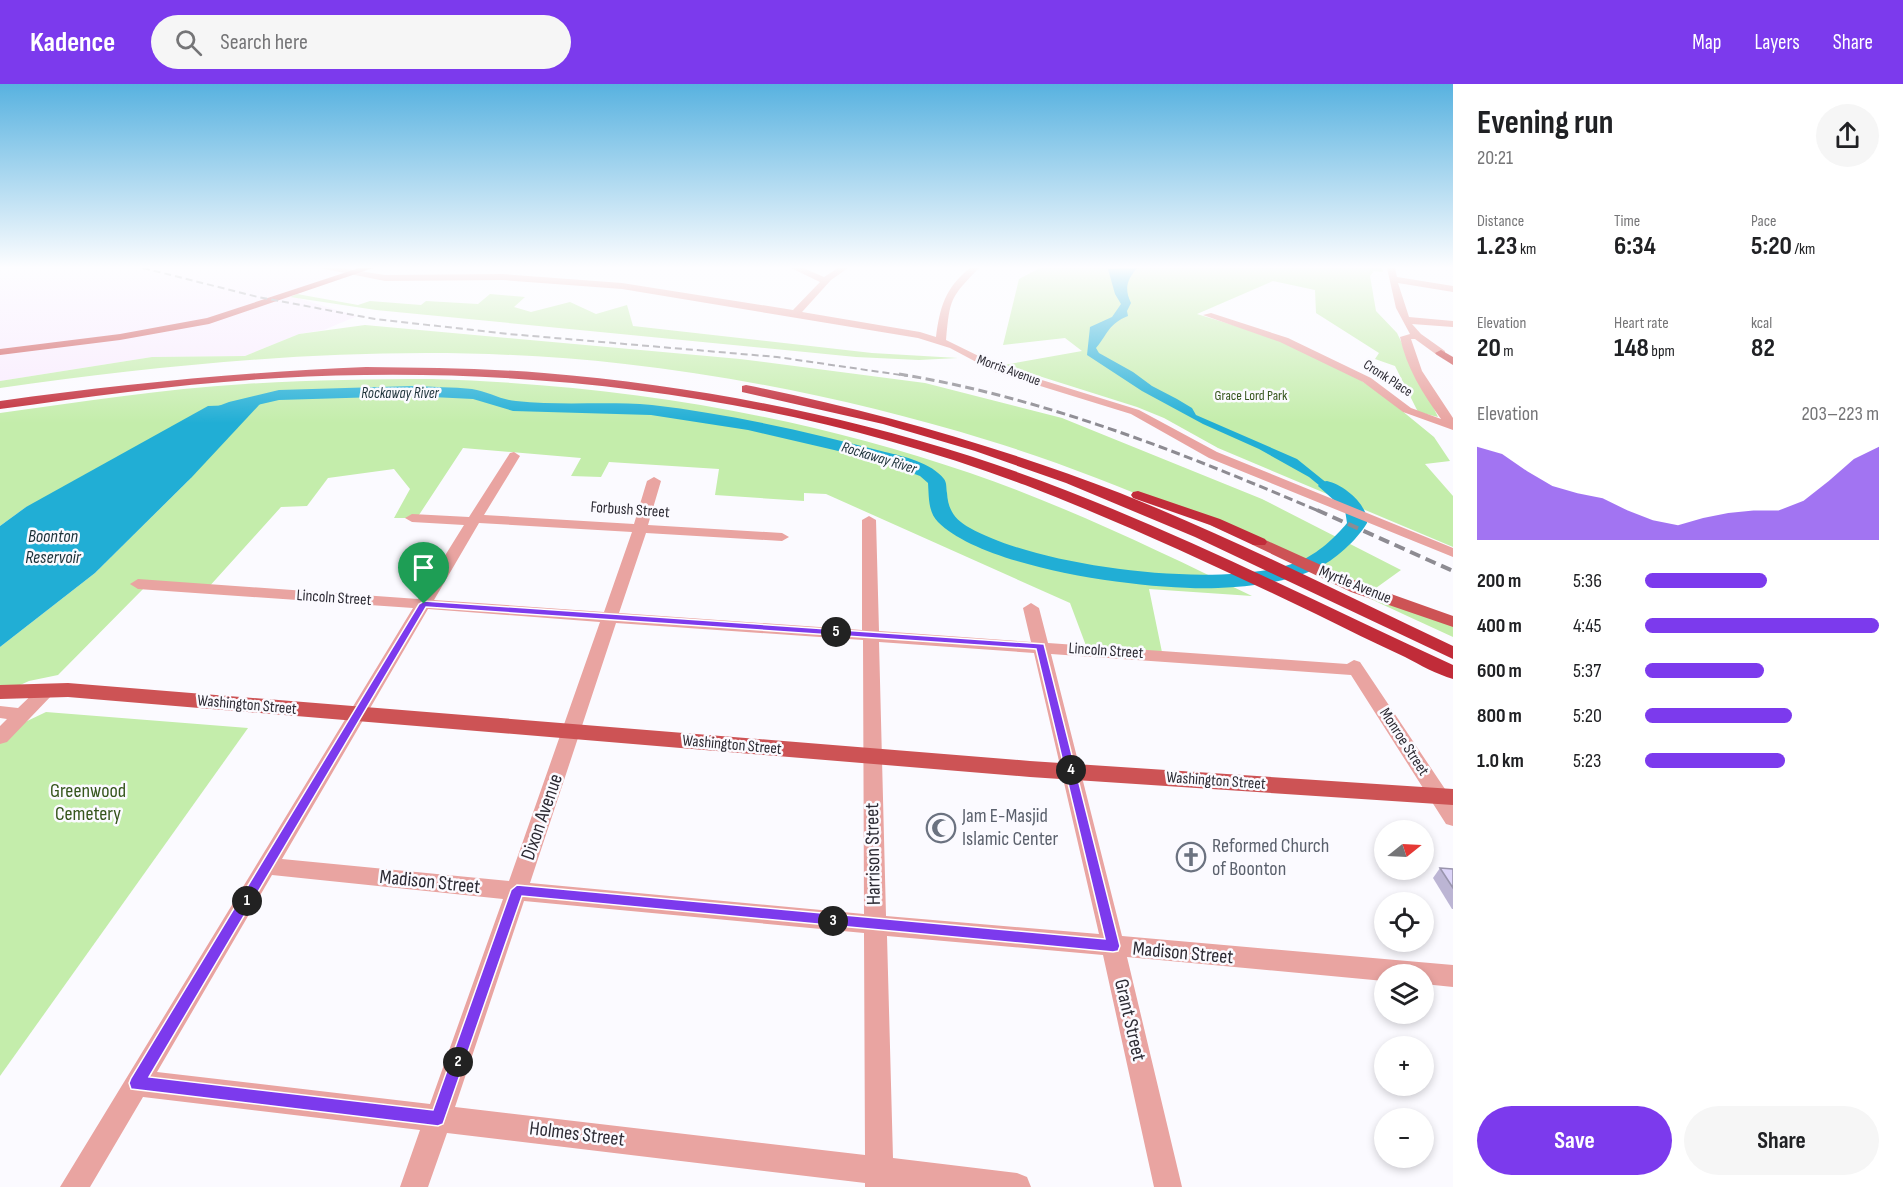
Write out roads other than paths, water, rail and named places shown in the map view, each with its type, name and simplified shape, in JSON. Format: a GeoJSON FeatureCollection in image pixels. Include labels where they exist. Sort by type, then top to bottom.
{"type":"FeatureCollection","features":[{"type":"Feature","properties":{"kind":"highway"},"geometry":{"type":"LineString","coordinates":[[0,395],[189,371],[373,360],[547,364],[632,372],[831,403],[938,430],[1151,499],[1215,522],[1265,545]]}},
{"type":"Feature","properties":{"kind":"highway"},"geometry":{"type":"LineString","coordinates":[[0,405],[184,381],[338,371],[425,370],[510,373],[660,388],[792,411],[940,451],[1075,500],[1231,569],[1453,673]]}},
{"type":"Feature","properties":{"kind":"highway"},"geometry":{"type":"LineString","coordinates":[[716,384],[862,414],[985,449],[1117,498],[1267,565],[1453,653]]}},
{"type":"Feature","properties":{"kind":"main road"},"geometry":{"type":"LineString","coordinates":[[0,352],[151,332],[213,319]]}},
{"type":"Feature","properties":{"kind":"main road"},"geometry":{"type":"LineString","coordinates":[[1447,354],[1453,362]]}},
{"type":"Feature","properties":{"kind":"main road","name":"Myrtle Avenue"},"geometry":{"type":"LineString","coordinates":[[1265,545],[1380,597],[1453,622]]}},
{"type":"Feature","properties":{"kind":"main road","name":"Washington Street"},"geometry":{"type":"LineString","coordinates":[[5,692],[47,690],[872,756],[1446,796]]}},
{"type":"Feature","properties":{"kind":"street","name":"Morris Avenue"},"geometry":{"type":"LineString","coordinates":[[832,319],[941,341],[999,370],[1135,412],[1213,455],[1453,553]]}},
{"type":"Feature","properties":{"kind":"street"},"geometry":{"type":"LineString","coordinates":[[941,341],[944,319]]}},
{"type":"Feature","properties":{"kind":"street","name":"Cronk Place"},"geometry":{"type":"LineString","coordinates":[[1222,319],[1284,340],[1367,380],[1407,410],[1453,425]]}},
{"type":"Feature","properties":{"kind":"street"},"geometry":{"type":"LineString","coordinates":[[1447,354],[1415,336],[1406,320],[1453,324]]}},
{"type":"Feature","properties":{"kind":"street"},"geometry":{"type":"LineString","coordinates":[[1415,336],[1405,337],[1409,352],[1429,393],[1453,425]]}},
{"type":"Feature","properties":{"kind":"street"},"geometry":{"type":"LineString","coordinates":[[74,1187],[514,456]]}},
{"type":"Feature","properties":{"kind":"street","name":"Dixon Avenue"},"geometry":{"type":"LineString","coordinates":[[414,1187],[571,732],[654,481]]}},
{"type":"Feature","properties":{"kind":"street","name":"Forbush Street"},"geometry":{"type":"LineString","coordinates":[[412,518],[782,537]]}},
{"type":"Feature","properties":{"kind":"street","name":"Harrison Street"},"geometry":{"type":"LineString","coordinates":[[869,520],[879,1178]]}},
{"type":"Feature","properties":{"kind":"street","name":"Lincoln Street"},"geometry":{"type":"LineString","coordinates":[[138,584],[1355,668]]}},
{"type":"Feature","properties":{"kind":"street","name":"Grant Street"},"geometry":{"type":"LineString","coordinates":[[1031,608],[1072,771],[1168,1187]]}},
{"type":"Feature","properties":{"kind":"street","name":"Monroe Street"},"geometry":{"type":"LineString","coordinates":[[1355,668],[1446,796],[1453,818]]}},
{"type":"Feature","properties":{"kind":"street"},"geometry":{"type":"LineString","coordinates":[[0,737],[47,690]]}},
{"type":"Feature","properties":{"kind":"street"},"geometry":{"type":"LineString","coordinates":[[0,712],[22,715]]}},
{"type":"Feature","properties":{"kind":"street","name":"Madison Street"},"geometry":{"type":"LineString","coordinates":[[268,866],[874,925],[1453,976]]}},
{"type":"Feature","properties":{"kind":"street","name":"Holmes Street"},"geometry":{"type":"LineString","coordinates":[[136,1083],[438,1118],[879,1178],[1017,1187]]}},
{"type":"Feature","properties":{"kind":"water"},"geometry":{"type":"Polygon","coordinates":[[[1107,319],[1120,319],[1096,348],[1099,353],[1192,408],[1196,415],[1297,459],[1359,509],[1336,499],[1309,477],[1259,449],[1203,424],[1142,391],[1087,355],[1090,327],[1107,319]]]}},
{"type":"Feature","properties":{"kind":"water","name":"Boonton Reservoir"},"geometry":{"type":"Polygon","coordinates":[[[260,404],[191,478],[95,573],[0,647],[0,526],[26,507],[208,406],[260,404]]]}},
{"type":"Feature","properties":{"kind":"waterway","name":"Rockaway River"},"geometry":{"type":"LineString","coordinates":[[206,416],[235,405],[279,395],[412,391],[474,394],[513,406],[651,410],[748,425],[882,456],[926,472],[937,482],[939,505],[944,517],[962,532],[991,545],[1067,566],[1181,581],[1243,580],[1293,570],[1315,561],[1354,528],[1358,517],[1352,507],[1327,486]]}},
{"type":"Feature","properties":{"kind":"railway"},"geometry":{"type":"LineString","coordinates":[[379,319],[509,334],[777,357],[908,376]]}},
{"type":"Feature","properties":{"kind":"railway"},"geometry":{"type":"LineString","coordinates":[[899,374],[954,384],[1008,398],[1114,430],[1218,469],[1321,512]]}},
{"type":"Feature","properties":{"kind":"railway"},"geometry":{"type":"LineString","coordinates":[[1317,510],[1453,571]]}},
{"type":"Feature","properties":{"kind":"place","name":"Jam E-Masjid Islamic Center"},"geometry":{"type":"Point","coordinates":[941,828]}},
{"type":"Feature","properties":{"kind":"place","name":"Reformed Church of Boonton"},"geometry":{"type":"Point","coordinates":[1191,857]}},
{"type":"Feature","properties":{"kind":"park label","name":"Grace Lord Park"},"geometry":{"type":"Point","coordinates":[1251,395]}},
{"type":"Feature","properties":{"kind":"park label","name":"Greenwood Cemetery"},"geometry":{"type":"Point","coordinates":[88,802]}}]}
